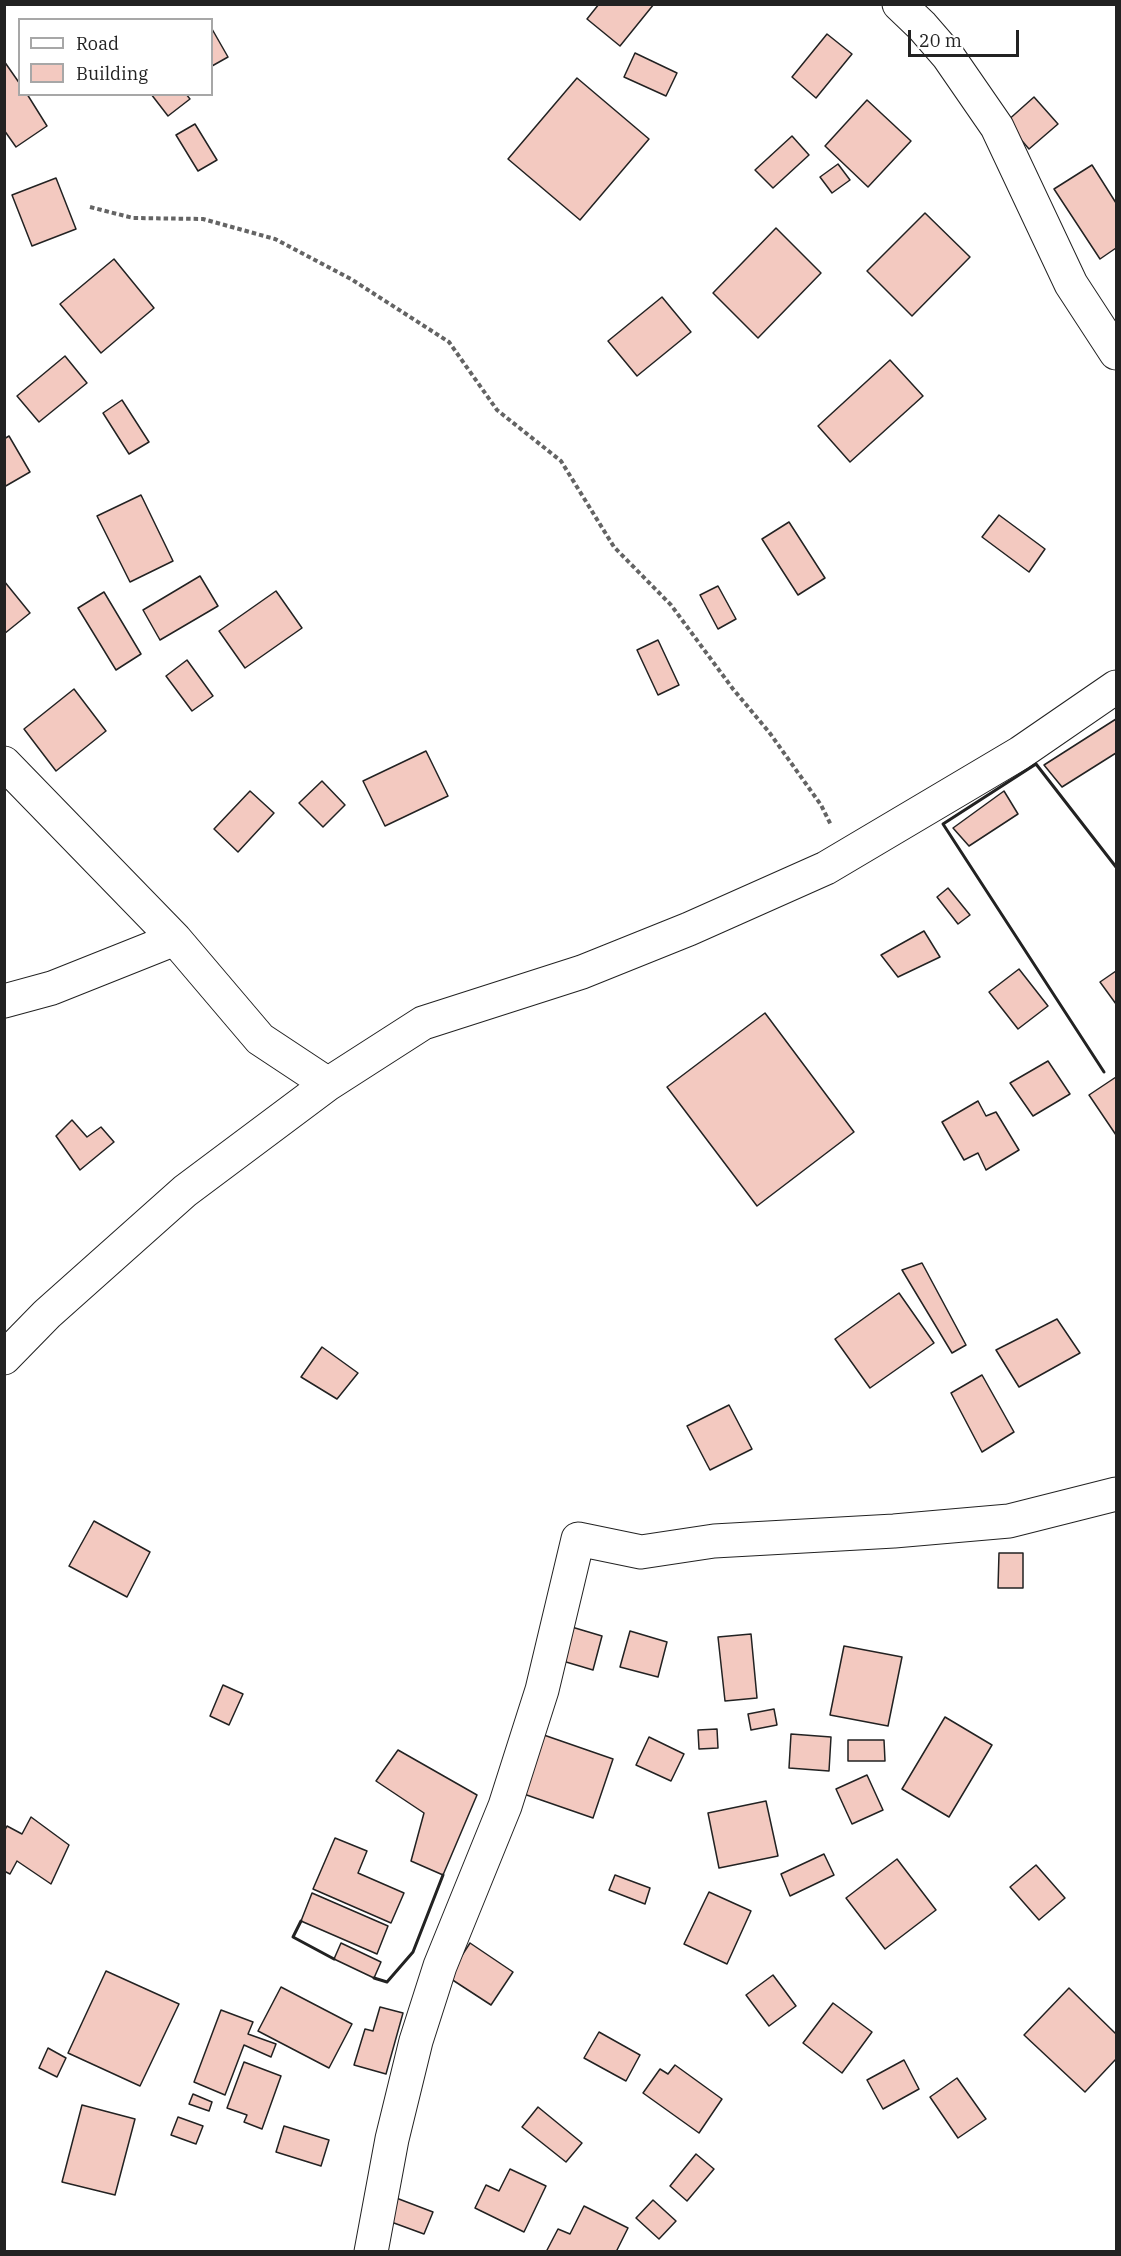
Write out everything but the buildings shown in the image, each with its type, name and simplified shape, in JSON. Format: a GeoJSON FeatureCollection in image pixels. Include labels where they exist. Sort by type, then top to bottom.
{"type":"FeatureCollection","features":[{"type":"Feature","properties":{"kind":"street"},"geometry":{"type":"LineString","coordinates":[[899,4],[948,56],[997,127],[1071,284],[1116,353]]}},
{"type":"Feature","properties":{"kind":"street"},"geometry":{"type":"LineString","coordinates":[[4,1358],[47,1314],[185,1191],[328,1084],[423,1023],[582,972],[700,924],[826,868],[1020,753],[1116,687]]}},
{"type":"Feature","properties":{"kind":"street"},"geometry":{"type":"LineString","coordinates":[[4,763],[175,939],[260,1039],[328,1084]]}},
{"type":"Feature","properties":{"kind":"street"},"geometry":{"type":"LineString","coordinates":[[4,1001],[52,988],[175,939]]}},
{"type":"Feature","properties":{"kind":"street"},"geometry":{"type":"LineString","coordinates":[[371,2252],[392,2139],[416,2041],[440,1966],[509,1796],[542,1690],[578,1539],[641,1552],[714,1541],[894,1531],[1009,1521],[1116,1494]]}},
{"type":"Feature","properties":{"kind":"path"},"geometry":{"type":"LineString","coordinates":[[90,207],[133,218],[203,219],[275,239],[351,279],[449,342],[496,410],[561,461],[614,547],[671,605],[733,689],[769,732],[821,805],[847,855]]}},
{"type":"Feature","properties":{"kind":"wall"},"geometry":{"type":"LineString","coordinates":[[1104,1072],[943,824],[1036,764],[1116,867]]}},
{"type":"Feature","properties":{"kind":"wall"},"geometry":{"type":"LineString","coordinates":[[374,1978],[387,1982],[413,1952],[443,1875]]}},
{"type":"Feature","properties":{"kind":"wall"},"geometry":{"type":"LineString","coordinates":[[301,1921],[293,1937],[334,1959]]}}]}
